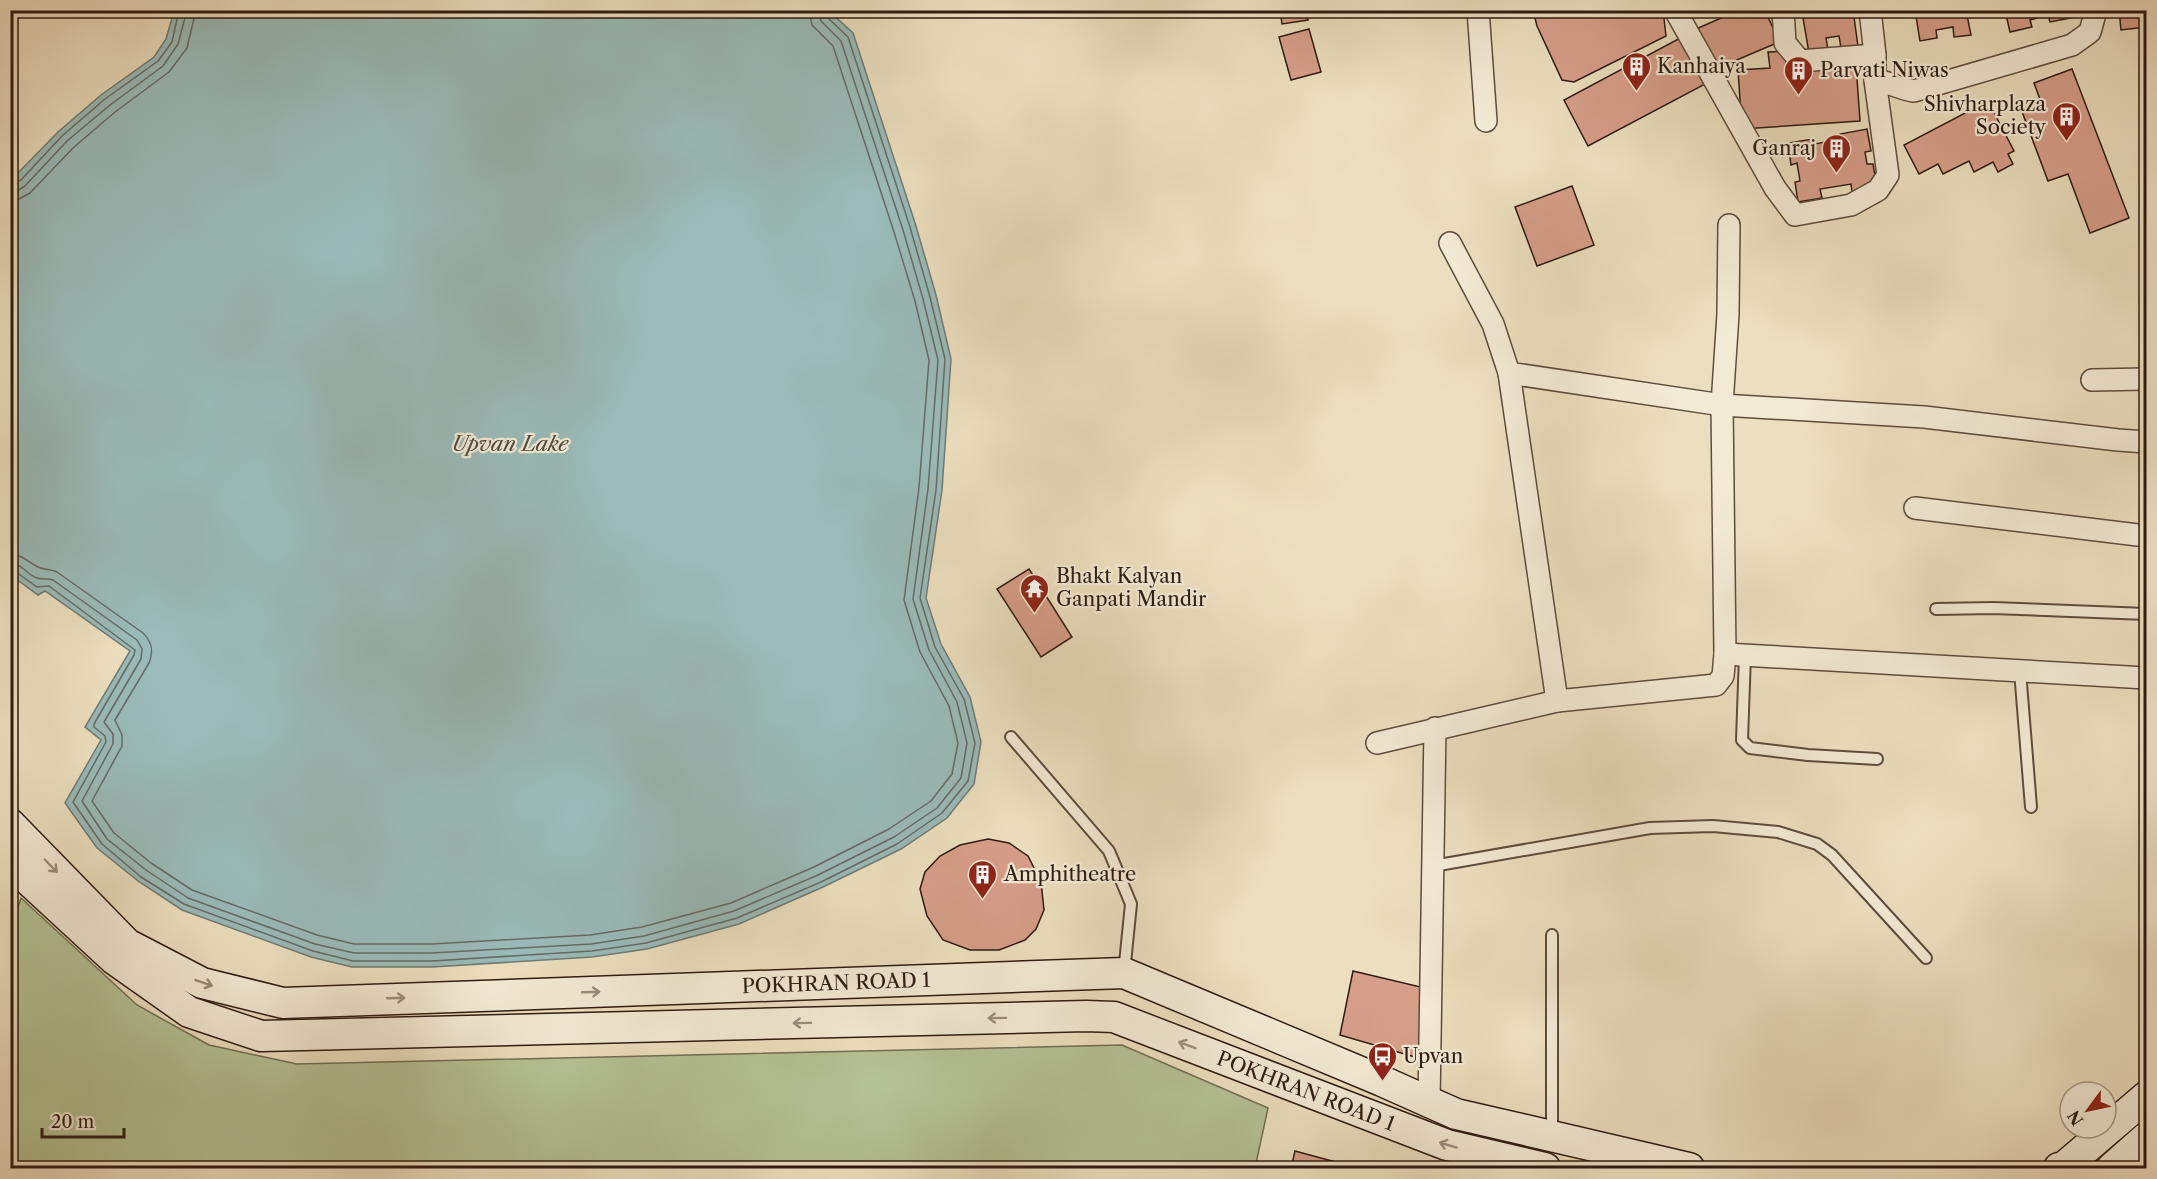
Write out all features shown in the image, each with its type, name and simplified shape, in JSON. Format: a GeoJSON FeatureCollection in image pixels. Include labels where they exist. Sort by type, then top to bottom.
{"type":"FeatureCollection","features":[{"type":"Feature","properties":{"kind":"main road","name":"POKHRAN ROAD 1"},"geometry":{"type":"LineString","coordinates":[[10,824],[127,944],[202,983],[283,1003],[1124,973],[1456,1114],[1689,1168]]}},
{"type":"Feature","properties":{"kind":"main road","name":"POKHRAN ROAD 1"},"geometry":{"type":"LineString","coordinates":[[10,862],[114,959],[189,1012],[261,1036],[1114,1017],[1447,1145],[1545,1168]]}},
{"type":"Feature","properties":{"kind":"main road"},"geometry":{"type":"LineString","coordinates":[[1114,1017],[1124,973]]}},
{"type":"Feature","properties":{"kind":"main road"},"geometry":{"type":"LineString","coordinates":[[2059,1168],[2064,1167],[2146,1097]]}},
{"type":"Feature","properties":{"kind":"main road"},"geometry":{"type":"LineString","coordinates":[[2112,1168],[2146,1138]]}},
{"type":"Feature","properties":{"kind":"street"},"geometry":{"type":"LineString","coordinates":[[1478,10],[1486,121]]}},
{"type":"Feature","properties":{"kind":"street"},"geometry":{"type":"LineString","coordinates":[[1675,10],[1775,188],[1795,215],[1851,205],[1878,190],[1888,175],[1875,81],[1875,55],[1870,10]]}},
{"type":"Feature","properties":{"kind":"street"},"geometry":{"type":"LineString","coordinates":[[1783,10],[1785,43],[1800,61],[1875,55]]}},
{"type":"Feature","properties":{"kind":"street"},"geometry":{"type":"LineString","coordinates":[[1875,81],[1888,82],[1900,89],[1914,91],[2072,45],[2090,32],[2097,10]]}},
{"type":"Feature","properties":{"kind":"street"},"geometry":{"type":"LineString","coordinates":[[1377,743],[1557,701],[1716,685],[1723,676],[1735,655],[1722,405],[1728,304],[1729,225]]}},
{"type":"Feature","properties":{"kind":"street"},"geometry":{"type":"LineString","coordinates":[[1450,243],[1493,324],[1509,373],[1557,701]]}},
{"type":"Feature","properties":{"kind":"street"},"geometry":{"type":"LineString","coordinates":[[1509,373],[1722,405],[1924,417],[2146,442]]}},
{"type":"Feature","properties":{"kind":"street"},"geometry":{"type":"LineString","coordinates":[[2092,380],[2146,379]]}},
{"type":"Feature","properties":{"kind":"street"},"geometry":{"type":"LineString","coordinates":[[1915,508],[2146,536]]}},
{"type":"Feature","properties":{"kind":"street"},"geometry":{"type":"LineString","coordinates":[[1735,655],[2146,678]]}},
{"type":"Feature","properties":{"kind":"street"},"geometry":{"type":"LineString","coordinates":[[1429,1102],[1435,728]]}},
{"type":"Feature","properties":{"kind":"lane"},"geometry":{"type":"LineString","coordinates":[[1936,609],[1993,608],[2146,614]]}},
{"type":"Feature","properties":{"kind":"lane"},"geometry":{"type":"LineString","coordinates":[[1735,655],[1742,740],[1750,748],[1808,755],[1877,759]]}},
{"type":"Feature","properties":{"kind":"lane"},"geometry":{"type":"LineString","coordinates":[[2020,671],[2031,807]]}},
{"type":"Feature","properties":{"kind":"lane"},"geometry":{"type":"LineString","coordinates":[[1011,737],[1109,851],[1131,904],[1124,973]]}},
{"type":"Feature","properties":{"kind":"lane"},"geometry":{"type":"LineString","coordinates":[[1433,866],[1650,828],[1713,826],[1778,832],[1817,844],[1832,855],[1926,958]]}},
{"type":"Feature","properties":{"kind":"lane"},"geometry":{"type":"LineString","coordinates":[[1552,935],[1552,1135]]}},
{"type":"Feature","properties":{"kind":"green space"},"geometry":{"type":"Polygon","coordinates":[[[21,898],[137,1005],[209,1045],[297,1064],[1122,1045],[1268,1108],[1255,1168],[11,1168],[10,930],[21,898]]]}},
{"type":"Feature","properties":{"kind":"water","name":"Upvan Lake"},"geometry":{"type":"Polygon","coordinates":[[[174,11],[829,11],[853,33],[916,226],[951,359],[942,490],[926,598],[941,644],[970,697],[981,742],[974,784],[947,818],[901,849],[739,924],[647,949],[592,957],[432,967],[352,967],[311,957],[182,910],[138,881],[97,848],[65,803],[101,740],[85,727],[130,651],[45,591],[38,595],[12,576],[11,578],[11,179],[58,132],[101,95],[154,57],[166,39],[174,11]]]}},
{"type":"Feature","properties":{"kind":"building"},"geometry":{"type":"Polygon","coordinates":[[[1280,10],[1307,10],[1308,20],[1282,24],[1280,10]]]}},
{"type":"Feature","properties":{"kind":"building"},"geometry":{"type":"Polygon","coordinates":[[[1533,10],[1663,10],[1666,36],[1574,82],[1562,80],[1537,26],[1533,10]]]}},
{"type":"Feature","properties":{"kind":"building"},"geometry":{"type":"Polygon","coordinates":[[[1739,10],[1765,10],[1779,42],[1711,71],[1694,30],[1739,10]]]}},
{"type":"Feature","properties":{"kind":"building"},"geometry":{"type":"Polygon","coordinates":[[[1822,10],[1835,10],[1835,13],[1853,10],[1858,46],[1841,48],[1839,36],[1826,38],[1828,50],[1809,53],[1803,18],[1823,15],[1822,10]]]}},
{"type":"Feature","properties":{"kind":"building"},"geometry":{"type":"Polygon","coordinates":[[[1915,10],[1966,10],[1971,35],[1954,37],[1953,27],[1936,30],[1937,38],[1920,41],[1915,10]]]}},
{"type":"Feature","properties":{"kind":"building"},"geometry":{"type":"Polygon","coordinates":[[[2005,10],[2069,10],[2071,18],[2050,22],[2048,15],[2030,20],[2032,27],[2010,32],[2005,10]]]}},
{"type":"Feature","properties":{"kind":"building"},"geometry":{"type":"Polygon","coordinates":[[[2119,10],[2146,10],[2146,27],[2121,30],[2119,10]]]}},
{"type":"Feature","properties":{"kind":"building"},"geometry":{"type":"Polygon","coordinates":[[[1309,29],[1321,72],[1291,80],[1279,37],[1309,29]]]}},
{"type":"Feature","properties":{"kind":"building","name":"Kanhaiya"},"geometry":{"type":"Polygon","coordinates":[[[1684,36],[1709,82],[1588,146],[1564,100],[1684,36]]]}},
{"type":"Feature","properties":{"kind":"building","name":"Parvati Niwas"},"geometry":{"type":"Polygon","coordinates":[[[1788,51],[1789,69],[1856,65],[1860,121],[1742,129],[1738,70],[1770,68],[1768,52],[1788,51]]]}},
{"type":"Feature","properties":{"kind":"building","name":"Shivharplaza Society"},"geometry":{"type":"Polygon","coordinates":[[[2072,69],[2129,218],[2090,233],[2068,174],[2048,181],[2021,109],[2041,102],[2034,83],[2072,69]]]}},
{"type":"Feature","properties":{"kind":"building"},"geometry":{"type":"Polygon","coordinates":[[[1988,101],[2014,151],[2008,154],[2013,164],[1998,172],[1993,162],[1974,172],[1969,161],[1943,174],[1938,164],[1919,174],[1904,145],[1988,101]]]}},
{"type":"Feature","properties":{"kind":"building","name":"Ganraj"},"geometry":{"type":"Polygon","coordinates":[[[1867,129],[1871,151],[1865,152],[1867,164],[1873,164],[1877,188],[1852,192],[1851,184],[1820,189],[1822,198],[1798,202],[1795,182],[1800,181],[1797,163],[1791,165],[1788,143],[1813,139],[1815,144],[1841,139],[1840,134],[1867,129]]]}},
{"type":"Feature","properties":{"kind":"building"},"geometry":{"type":"Polygon","coordinates":[[[1572,186],[1594,245],[1537,266],[1515,207],[1572,186]]]}},
{"type":"Feature","properties":{"kind":"building","name":"Bhakt Kalyan Ganpati Mandir"},"geometry":{"type":"Polygon","coordinates":[[[1029,569],[1072,637],[1041,657],[997,589],[1029,569]]]}},
{"type":"Feature","properties":{"kind":"building","name":"Amphitheatre"},"geometry":{"type":"Polygon","coordinates":[[[988,839],[1009,843],[1028,856],[1041,882],[1044,910],[1036,929],[1025,940],[999,950],[970,950],[943,940],[927,916],[920,889],[925,872],[940,856],[960,845],[988,839]]]}},
{"type":"Feature","properties":{"kind":"building"},"geometry":{"type":"Polygon","coordinates":[[[1353,971],[1425,988],[1425,1060],[1340,1035],[1353,971]]]}},
{"type":"Feature","properties":{"kind":"building"},"geometry":{"type":"Polygon","coordinates":[[[1295,1151],[1358,1168],[1291,1168],[1295,1151]]]}},
{"type":"Feature","properties":{"kind":"place","name":"Kanhaiya"},"geometry":{"type":"Point","coordinates":[1636,92]}},
{"type":"Feature","properties":{"kind":"place","name":"Parvati Niwas"},"geometry":{"type":"Point","coordinates":[1799,96]}},
{"type":"Feature","properties":{"kind":"place","name":"Shivharplaza Society"},"geometry":{"type":"Point","coordinates":[2067,142]}},
{"type":"Feature","properties":{"kind":"place","name":"Ganraj"},"geometry":{"type":"Point","coordinates":[1837,174]}},
{"type":"Feature","properties":{"kind":"place","name":"Bhakt Kalyan Ganpati Mandir"},"geometry":{"type":"Point","coordinates":[1035,614]}},
{"type":"Feature","properties":{"kind":"place","name":"Amphitheatre"},"geometry":{"type":"Point","coordinates":[983,900]}},
{"type":"Feature","properties":{"kind":"place","name":"Upvan"},"geometry":{"type":"Point","coordinates":[1382,1082]}}]}
